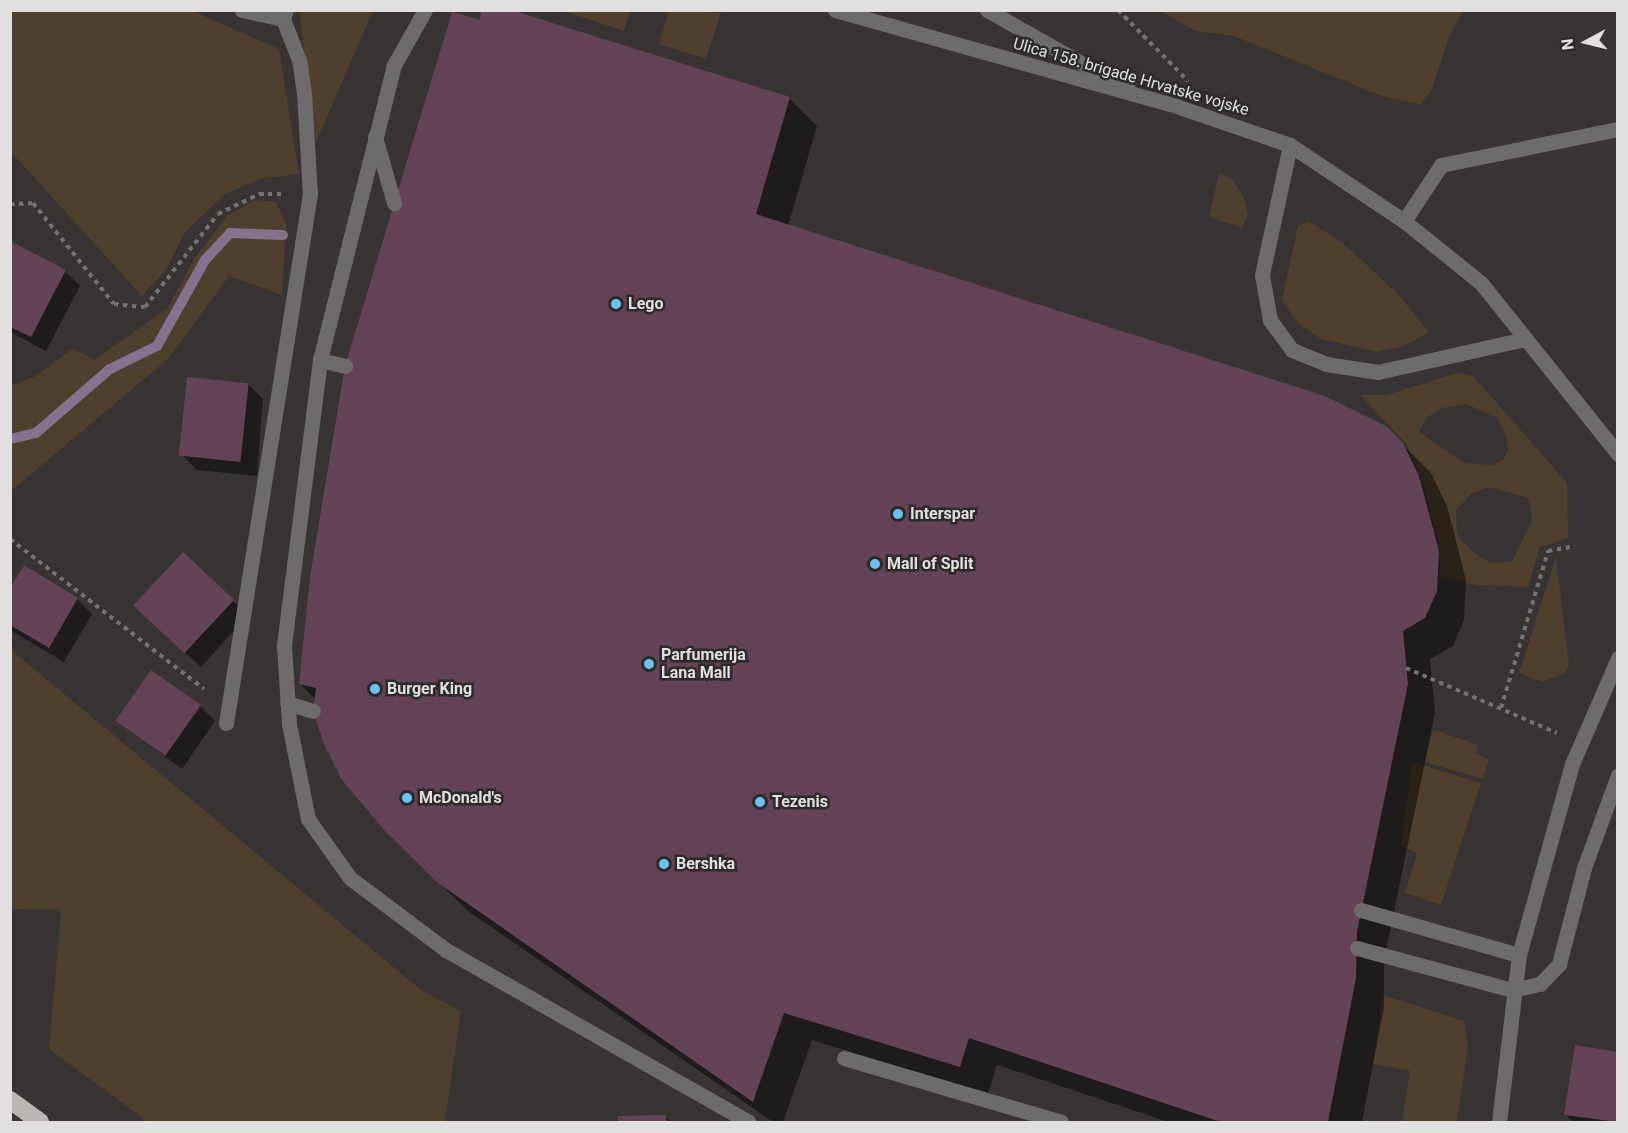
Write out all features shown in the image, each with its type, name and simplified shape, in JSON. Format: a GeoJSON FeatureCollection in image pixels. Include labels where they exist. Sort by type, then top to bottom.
{"type":"FeatureCollection","features":[{"type":"Feature","properties":{"kind":"highway"},"geometry":{"type":"LineString","coordinates":[[10,1100],[39,1122]]}},
{"type":"Feature","properties":{"kind":"street"},"geometry":{"type":"LineString","coordinates":[[227,715],[310,194],[304,94],[298,60],[285,15],[242,10]]}},
{"type":"Feature","properties":{"kind":"street"},"geometry":{"type":"LineString","coordinates":[[425,10],[394,65],[320,360],[284,646],[287,703],[308,819],[350,878],[446,950],[633,1053],[749,1122]]}},
{"type":"Feature","properties":{"kind":"street","name":"Ulica 158. brigade Hrvatske vojske"},"geometry":{"type":"LineString","coordinates":[[835,10],[1137,95],[1290,145],[1404,221],[1481,283],[1617,454]]}},
{"type":"Feature","properties":{"kind":"street"},"geometry":{"type":"LineString","coordinates":[[987,10],[1044,39],[1137,95]]}},
{"type":"Feature","properties":{"kind":"street"},"geometry":{"type":"LineString","coordinates":[[1404,221],[1441,165],[1617,129]]}},
{"type":"Feature","properties":{"kind":"street"},"geometry":{"type":"LineString","coordinates":[[375,137],[394,203]]}},
{"type":"Feature","properties":{"kind":"street"},"geometry":{"type":"LineString","coordinates":[[1290,145],[1262,274],[1270,320],[1292,350],[1326,364],[1378,372],[1526,339]]}},
{"type":"Feature","properties":{"kind":"street"},"geometry":{"type":"LineString","coordinates":[[320,360],[345,366]]}},
{"type":"Feature","properties":{"kind":"street"},"geometry":{"type":"LineString","coordinates":[[1499,1122],[1513,990],[1519,956],[1572,764],[1617,658]]}},
{"type":"Feature","properties":{"kind":"street"},"geometry":{"type":"LineString","coordinates":[[287,703],[314,711]]}},
{"type":"Feature","properties":{"kind":"street"},"geometry":{"type":"LineString","coordinates":[[1357,948],[1513,990],[1540,984],[1559,964],[1584,868],[1617,775]]}},
{"type":"Feature","properties":{"kind":"street"},"geometry":{"type":"LineString","coordinates":[[1361,910],[1519,956]]}},
{"type":"Feature","properties":{"kind":"street"},"geometry":{"type":"LineString","coordinates":[[844,1058],[1061,1122]]}},
{"type":"Feature","properties":{"kind":"path"},"geometry":{"type":"LineString","coordinates":[[1118,10],[1197,90]]}},
{"type":"Feature","properties":{"kind":"path"},"geometry":{"type":"LineString","coordinates":[[10,204],[33,203],[114,304],[145,307],[218,214],[259,194],[310,194]]}},
{"type":"Feature","properties":{"kind":"path"},"geometry":{"type":"LineString","coordinates":[[10,539],[227,715]]}},
{"type":"Feature","properties":{"kind":"path"},"geometry":{"type":"LineString","coordinates":[[1501,708],[1548,551],[1575,546]]}},
{"type":"Feature","properties":{"kind":"path"},"geometry":{"type":"LineString","coordinates":[[1406,668],[1558,733]]}},
{"type":"Feature","properties":{"kind":"shaded area"},"geometry":{"type":"Polygon","coordinates":[[[11,10],[193,11],[279,49],[299,174],[260,179],[224,195],[185,232],[166,270],[142,296],[11,152],[11,10]]]}},
{"type":"Feature","properties":{"kind":"shaded area"},"geometry":{"type":"Polygon","coordinates":[[[669,10],[721,13],[706,59],[659,44],[669,10]]]}},
{"type":"Feature","properties":{"kind":"shaded area"},"geometry":{"type":"Polygon","coordinates":[[[1463,10],[1449,37],[1432,89],[1421,104],[1387,98],[1234,36],[1196,31],[1160,11],[1463,10]]]}},
{"type":"Feature","properties":{"kind":"shaded area"},"geometry":{"type":"Polygon","coordinates":[[[301,11],[373,11],[316,142],[300,16],[301,11]]]}},
{"type":"Feature","properties":{"kind":"shaded area"},"geometry":{"type":"Polygon","coordinates":[[[564,11],[630,11],[624,31],[564,11]]]}},
{"type":"Feature","properties":{"kind":"shaded area"},"geometry":{"type":"Polygon","coordinates":[[[1219,173],[1233,180],[1244,198],[1248,215],[1242,228],[1209,217],[1219,173]]]}},
{"type":"Feature","properties":{"kind":"shaded area"},"geometry":{"type":"Polygon","coordinates":[[[256,200],[276,202],[286,224],[282,295],[229,276],[168,359],[11,491],[11,385],[34,377],[73,348],[94,360],[168,308],[194,259],[227,216],[256,200]]]}},
{"type":"Feature","properties":{"kind":"shaded area"},"geometry":{"type":"Polygon","coordinates":[[[1309,221],[1344,244],[1397,293],[1429,332],[1404,346],[1377,352],[1321,339],[1296,321],[1282,300],[1298,226],[1309,221]]]}},
{"type":"Feature","properties":{"kind":"shaded area"},"geometry":{"type":"Polygon","coordinates":[[[1456,373],[1473,376],[1567,483],[1568,538],[1540,547],[1528,587],[1477,585],[1440,576],[1440,550],[1421,476],[1405,442],[1360,395],[1387,395],[1456,373]],[[1466,404],[1442,408],[1426,418],[1419,432],[1464,463],[1492,465],[1503,460],[1508,451],[1506,436],[1497,417],[1466,404]],[[1489,487],[1472,493],[1456,510],[1457,534],[1474,553],[1491,563],[1512,562],[1532,520],[1528,498],[1489,487]]]}},
{"type":"Feature","properties":{"kind":"shaded area"},"geometry":{"type":"Polygon","coordinates":[[[1556,557],[1569,665],[1566,673],[1542,682],[1519,673],[1556,557]]]}},
{"type":"Feature","properties":{"kind":"shaded area"},"geometry":{"type":"Polygon","coordinates":[[[10,649],[421,990],[461,1011],[445,1122],[148,1122],[49,1049],[61,910],[11,909],[10,649]]]}},
{"type":"Feature","properties":{"kind":"shaded area"},"geometry":{"type":"Polygon","coordinates":[[[1433,730],[1479,745],[1476,754],[1489,759],[1483,779],[1425,762],[1433,730]]]}},
{"type":"Feature","properties":{"kind":"shaded area"},"geometry":{"type":"Polygon","coordinates":[[[1412,762],[1481,783],[1441,905],[1405,893],[1417,853],[1401,846],[1412,762]]]}},
{"type":"Feature","properties":{"kind":"shaded area"},"geometry":{"type":"Polygon","coordinates":[[[1383,995],[1464,1021],[1468,1046],[1457,1122],[1402,1122],[1410,1071],[1373,1064],[1383,995]]]}},
{"type":"Feature","properties":{"kind":"building","name":"Mall of Split"},"geometry":{"type":"Polygon","coordinates":[[[481,10],[511,10],[790,97],[756,214],[1325,396],[1386,426],[1403,443],[1419,476],[1439,551],[1437,591],[1425,618],[1403,631],[1408,684],[1357,932],[1356,978],[1328,1122],[1221,1122],[969,1038],[960,1067],[784,1013],[753,1102],[438,883],[385,831],[342,780],[324,744],[313,711],[316,688],[299,684],[310,577],[345,366],[452,12],[480,20],[481,10]]]}},
{"type":"Feature","properties":{"kind":"building"},"geometry":{"type":"Polygon","coordinates":[[[10,241],[66,270],[31,337],[10,327],[10,241]]]}},
{"type":"Feature","properties":{"kind":"building"},"geometry":{"type":"Polygon","coordinates":[[[187,377],[249,383],[240,462],[179,456],[187,377]]]}},
{"type":"Feature","properties":{"kind":"building"},"geometry":{"type":"Polygon","coordinates":[[[183,552],[234,600],[184,653],[133,605],[183,552]]]}},
{"type":"Feature","properties":{"kind":"building"},"geometry":{"type":"Polygon","coordinates":[[[24,565],[78,598],[49,648],[10,625],[10,588],[24,565]]]}},
{"type":"Feature","properties":{"kind":"building"},"geometry":{"type":"Polygon","coordinates":[[[151,670],[201,705],[165,756],[115,721],[151,670]]]}},
{"type":"Feature","properties":{"kind":"building"},"geometry":{"type":"Polygon","coordinates":[[[1575,1045],[1618,1052],[1618,1122],[1564,1115],[1575,1045]]]}},
{"type":"Feature","properties":{"kind":"building"},"geometry":{"type":"Polygon","coordinates":[[[666,1115],[667,1122],[618,1122],[618,1116],[666,1115]]]}},
{"type":"Feature","properties":{"kind":"waterway"},"geometry":{"type":"LineString","coordinates":[[10,439],[36,433],[110,369],[157,346],[205,260],[230,233],[283,235]]}},
{"type":"Feature","properties":{"kind":"place","name":"Lego"},"geometry":{"type":"Point","coordinates":[616,304]}},
{"type":"Feature","properties":{"kind":"place","name":"Interspar"},"geometry":{"type":"Point","coordinates":[898,514]}},
{"type":"Feature","properties":{"kind":"place","name":"Mall of Split"},"geometry":{"type":"Point","coordinates":[875,564]}},
{"type":"Feature","properties":{"kind":"place","name":"Parfumerija Lana Mall"},"geometry":{"type":"Point","coordinates":[649,664]}},
{"type":"Feature","properties":{"kind":"place","name":"Burger King"},"geometry":{"type":"Point","coordinates":[375,689]}},
{"type":"Feature","properties":{"kind":"place","name":"McDonald's"},"geometry":{"type":"Point","coordinates":[407,798]}},
{"type":"Feature","properties":{"kind":"place","name":"Tezenis"},"geometry":{"type":"Point","coordinates":[760,802]}},
{"type":"Feature","properties":{"kind":"place","name":"Bershka"},"geometry":{"type":"Point","coordinates":[664,864]}}]}
